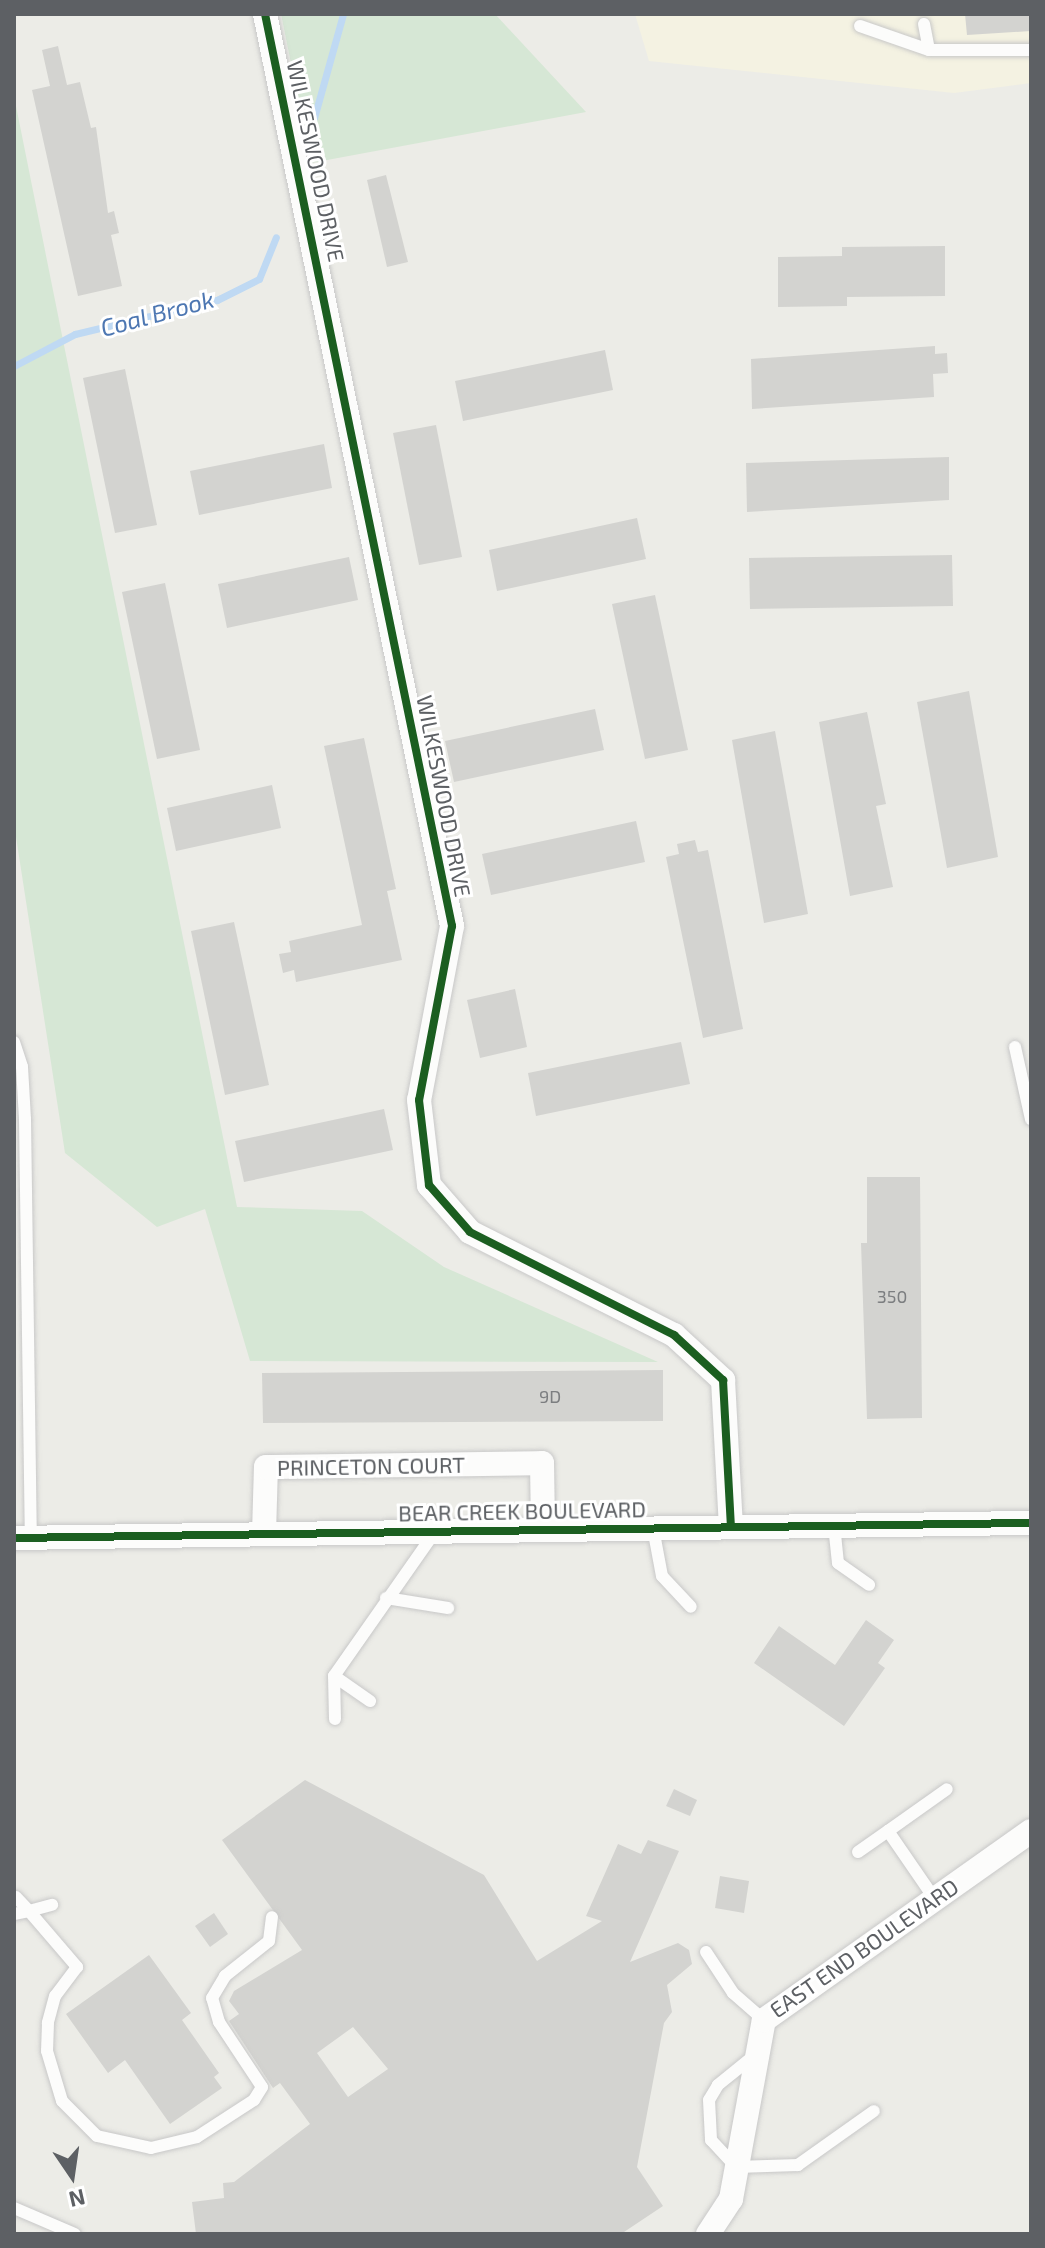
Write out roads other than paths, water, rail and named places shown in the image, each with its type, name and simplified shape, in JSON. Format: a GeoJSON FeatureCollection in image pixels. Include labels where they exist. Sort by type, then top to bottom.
{"type":"FeatureCollection","features":[{"type":"Feature","properties":{"kind":"street","name":"WILKESWOOD DRIVE"},"geometry":{"type":"LineString","coordinates":[[265,14],[452,926],[419,1100],[429,1185],[470,1232],[674,1335],[723,1380],[731,1527]]}},
{"type":"Feature","properties":{"kind":"street","name":"PRINCETON COURT"},"geometry":{"type":"LineString","coordinates":[[264,1533],[266,1467],[542,1463],[543,1529]]}},
{"type":"Feature","properties":{"kind":"street","name":"BEAR CREEK BOULEVARD"},"geometry":{"type":"LineString","coordinates":[[22,1538],[437,1529],[1031,1523]]}},
{"type":"Feature","properties":{"kind":"street","name":"EAST END BOULEVARD"},"geometry":{"type":"LineString","coordinates":[[708,2234],[726,2211],[764,2020],[1031,1831]]}},
{"type":"Feature","properties":{"kind":"lane"},"geometry":{"type":"LineString","coordinates":[[924,24],[929,50]]}},
{"type":"Feature","properties":{"kind":"lane"},"geometry":{"type":"LineString","coordinates":[[860,26],[929,50],[1031,50]]}},
{"type":"Feature","properties":{"kind":"lane"},"geometry":{"type":"LineString","coordinates":[[14,1042],[22,1067],[25,1119],[22,1538]]}},
{"type":"Feature","properties":{"kind":"lane"},"geometry":{"type":"LineString","coordinates":[[1015,1047],[1031,1119]]}},
{"type":"Feature","properties":{"kind":"lane"},"geometry":{"type":"LineString","coordinates":[[834,1525],[838,1563],[869,1585]]}},
{"type":"Feature","properties":{"kind":"lane"},"geometry":{"type":"LineString","coordinates":[[653,1528],[662,1576],[691,1607]]}},
{"type":"Feature","properties":{"kind":"lane"},"geometry":{"type":"LineString","coordinates":[[335,1719],[334,1676],[437,1529]]}},
{"type":"Feature","properties":{"kind":"lane"},"geometry":{"type":"LineString","coordinates":[[386,1598],[448,1608]]}},
{"type":"Feature","properties":{"kind":"lane"},"geometry":{"type":"LineString","coordinates":[[334,1676],[370,1701]]}},
{"type":"Feature","properties":{"kind":"lane"},"geometry":{"type":"LineString","coordinates":[[858,1852],[947,1789]]}},
{"type":"Feature","properties":{"kind":"lane"},"geometry":{"type":"LineString","coordinates":[[888,1831],[934,1898]]}},
{"type":"Feature","properties":{"kind":"lane"},"geometry":{"type":"LineString","coordinates":[[16,1897],[77,1967],[55,1996],[48,2023],[47,2051],[62,2101],[97,2136],[151,2148],[197,2137],[254,2100],[262,2087],[219,2022],[212,1998],[225,1976],[269,1941],[272,1917]]}},
{"type":"Feature","properties":{"kind":"lane"},"geometry":{"type":"LineString","coordinates":[[14,1914],[52,1905]]}},
{"type":"Feature","properties":{"kind":"lane"},"geometry":{"type":"LineString","coordinates":[[706,1952],[733,1993],[764,2020]]}},
{"type":"Feature","properties":{"kind":"lane"},"geometry":{"type":"LineString","coordinates":[[755,2055],[718,2085],[709,2100],[711,2140],[736,2167],[798,2165],[874,2111]]}},
{"type":"Feature","properties":{"kind":"lane"},"geometry":{"type":"LineString","coordinates":[[14,2208],[75,2234]]}},
{"type":"Feature","properties":{"kind":"waterway","name":"Coal Brook"},"geometry":{"type":"LineString","coordinates":[[314,118],[343,14]]}},
{"type":"Feature","properties":{"kind":"waterway","name":"Coal Brook"},"geometry":{"type":"LineString","coordinates":[[14,366],[75,334],[217,300],[259,279],[276,237]]}}]}
